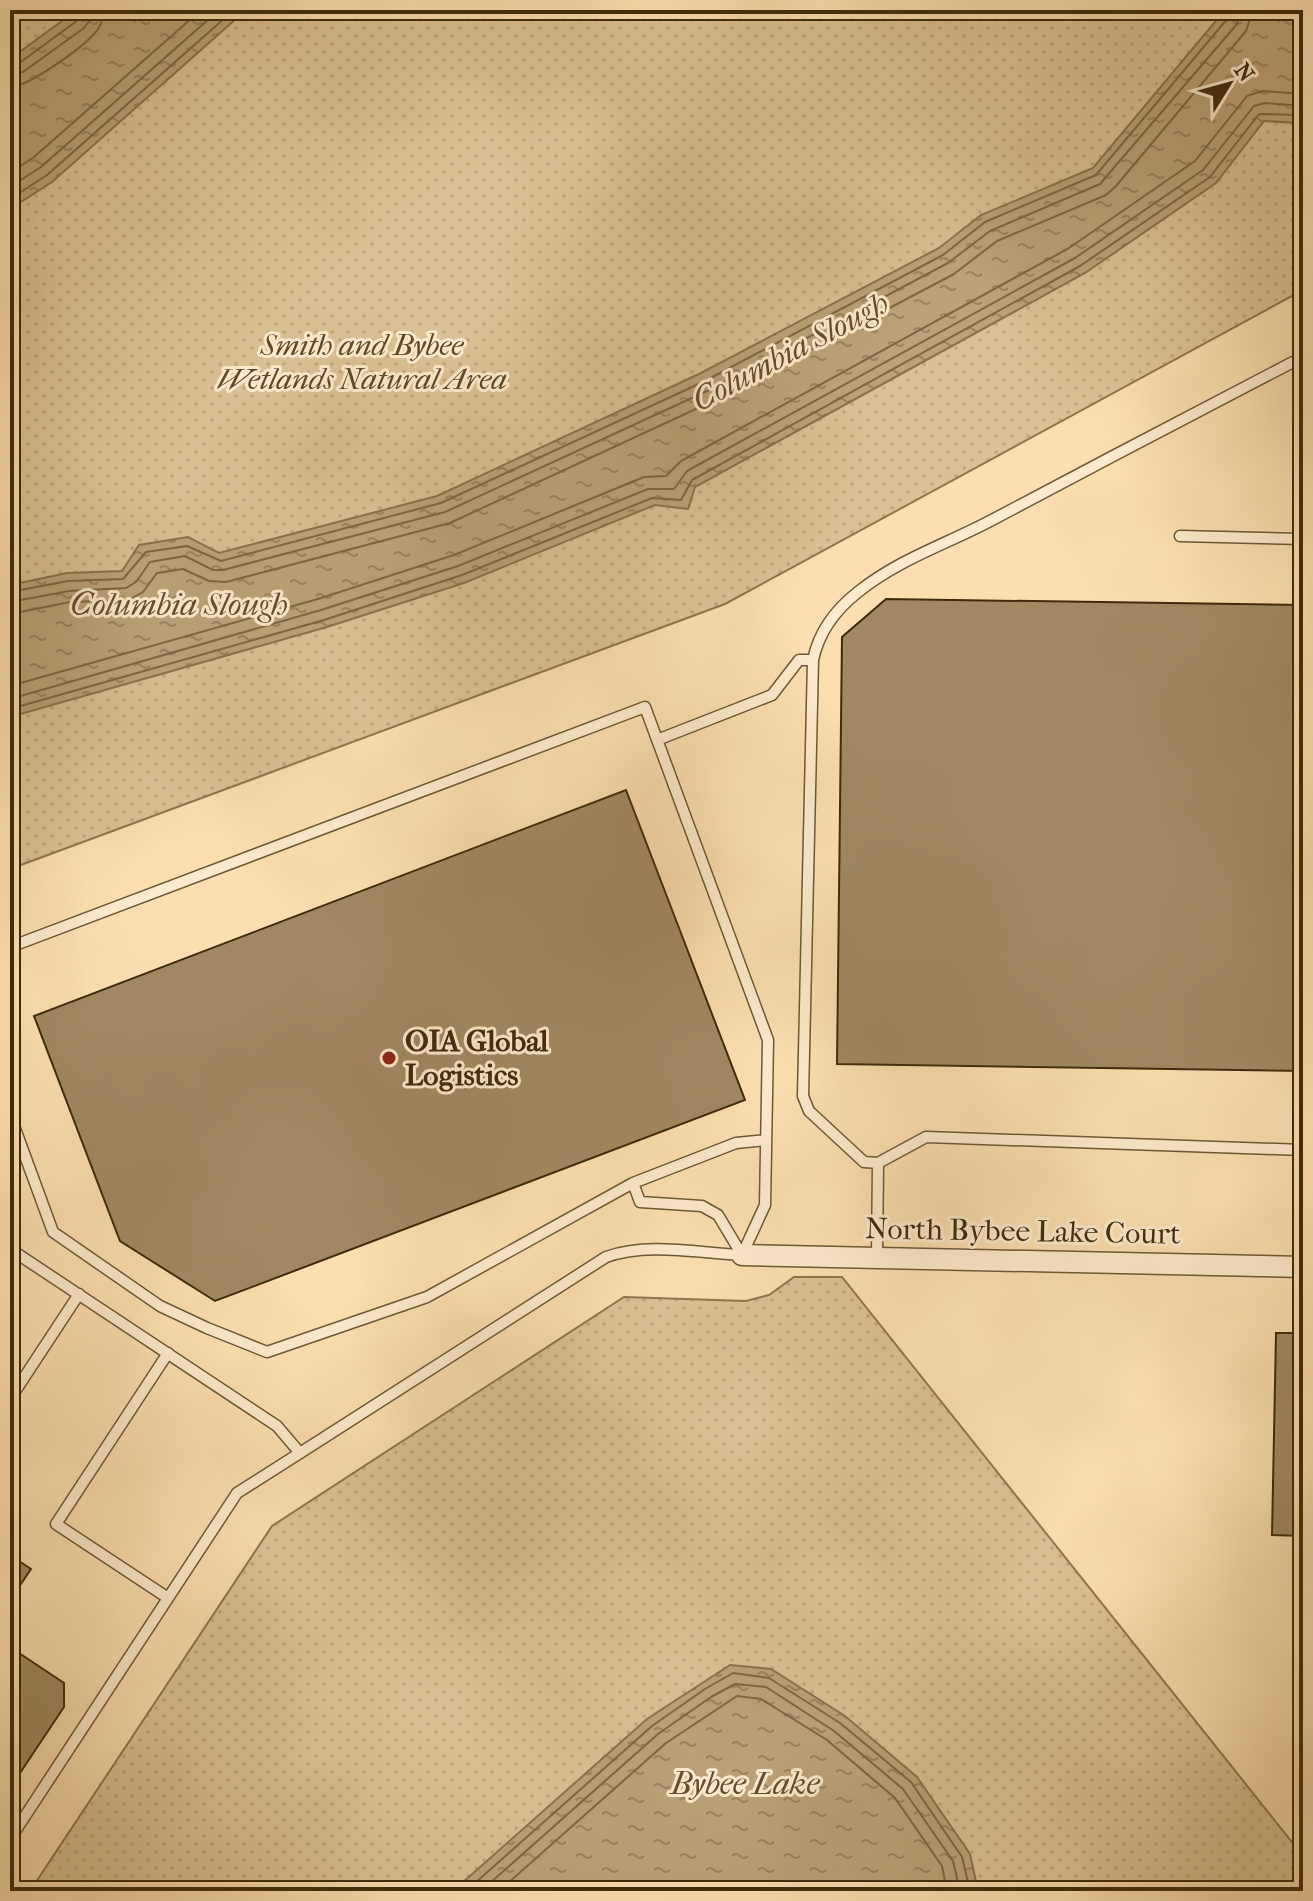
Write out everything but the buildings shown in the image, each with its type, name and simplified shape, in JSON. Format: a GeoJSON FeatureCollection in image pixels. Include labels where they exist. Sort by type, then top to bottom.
{"type":"FeatureCollection","features":[{"type":"Feature","properties":{"kind":"street","name":"North Bybee Lake Court"},"geometry":{"type":"LineString","coordinates":[[742,1255],[1303,1267]]}},
{"type":"Feature","properties":{"kind":"lane"},"geometry":{"type":"LineString","coordinates":[[1303,367],[1293,362],[968,533],[899,563],[857,592],[831,618],[817,639],[813,660],[803,1096],[809,1111],[864,1162],[878,1163],[926,1137],[1303,1150]]}},
{"type":"Feature","properties":{"kind":"lane"},"geometry":{"type":"LineString","coordinates":[[1180,536],[1303,539]]}},
{"type":"Feature","properties":{"kind":"lane"},"geometry":{"type":"LineString","coordinates":[[657,740],[772,695],[799,660],[813,660]]}},
{"type":"Feature","properties":{"kind":"lane"},"geometry":{"type":"LineString","coordinates":[[10,947],[645,707],[768,1040],[765,1205],[742,1255]]}},
{"type":"Feature","properties":{"kind":"lane"},"geometry":{"type":"LineString","coordinates":[[10,1115],[53,1232],[160,1306],[267,1352],[427,1297],[633,1183],[736,1143],[766,1140]]}},
{"type":"Feature","properties":{"kind":"lane"},"geometry":{"type":"LineString","coordinates":[[877,1258],[878,1163]]}},
{"type":"Feature","properties":{"kind":"lane"},"geometry":{"type":"LineString","coordinates":[[633,1183],[640,1202],[702,1206],[718,1215],[742,1255]]}},
{"type":"Feature","properties":{"kind":"lane"},"geometry":{"type":"LineString","coordinates":[[10,1249],[277,1426],[300,1453]]}},
{"type":"Feature","properties":{"kind":"lane"},"geometry":{"type":"LineString","coordinates":[[10,1839],[237,1493],[606,1257],[624,1251],[742,1255]]}},
{"type":"Feature","properties":{"kind":"lane"},"geometry":{"type":"LineString","coordinates":[[10,1399],[79,1294]]}},
{"type":"Feature","properties":{"kind":"lane"},"geometry":{"type":"LineString","coordinates":[[168,1353],[56,1524],[168,1598]]}},
{"type":"Feature","properties":{"kind":"green space","name":"Smith and Bybee Wetlands Natural Area"},"geometry":{"type":"Polygon","coordinates":[[[10,10],[1303,10],[1303,281],[1292,296],[725,604],[10,869],[10,10]]]}},
{"type":"Feature","properties":{"kind":"green space"},"geometry":{"type":"Polygon","coordinates":[[[794,1277],[842,1277],[1303,1856],[1303,1891],[30,1891],[272,1526],[624,1297],[746,1301],[769,1295],[794,1277]]]}},
{"type":"Feature","properties":{"kind":"water"},"geometry":{"type":"Polygon","coordinates":[[[77,10],[246,10],[52,182],[10,209],[10,59],[77,10]]]}},
{"type":"Feature","properties":{"kind":"water","name":"Columbia Slough"},"geometry":{"type":"Polygon","coordinates":[[[1225,10],[1303,10],[1303,127],[1296,123],[1264,121],[1216,183],[1085,273],[695,487],[688,509],[655,505],[464,583],[327,627],[10,717],[10,585],[67,573],[122,571],[139,545],[188,537],[219,553],[437,496],[699,374],[939,248],[981,215],[1093,168],[1225,10]]]}},
{"type":"Feature","properties":{"kind":"water","name":"Bybee Lake"},"geometry":{"type":"Polygon","coordinates":[[[730,1665],[771,1669],[845,1716],[917,1777],[970,1854],[978,1891],[453,1891],[647,1719],[730,1665]]]}},
{"type":"Feature","properties":{"kind":"place","name":"OIA Global Logistics"},"geometry":{"type":"Point","coordinates":[389,1058]}}]}
